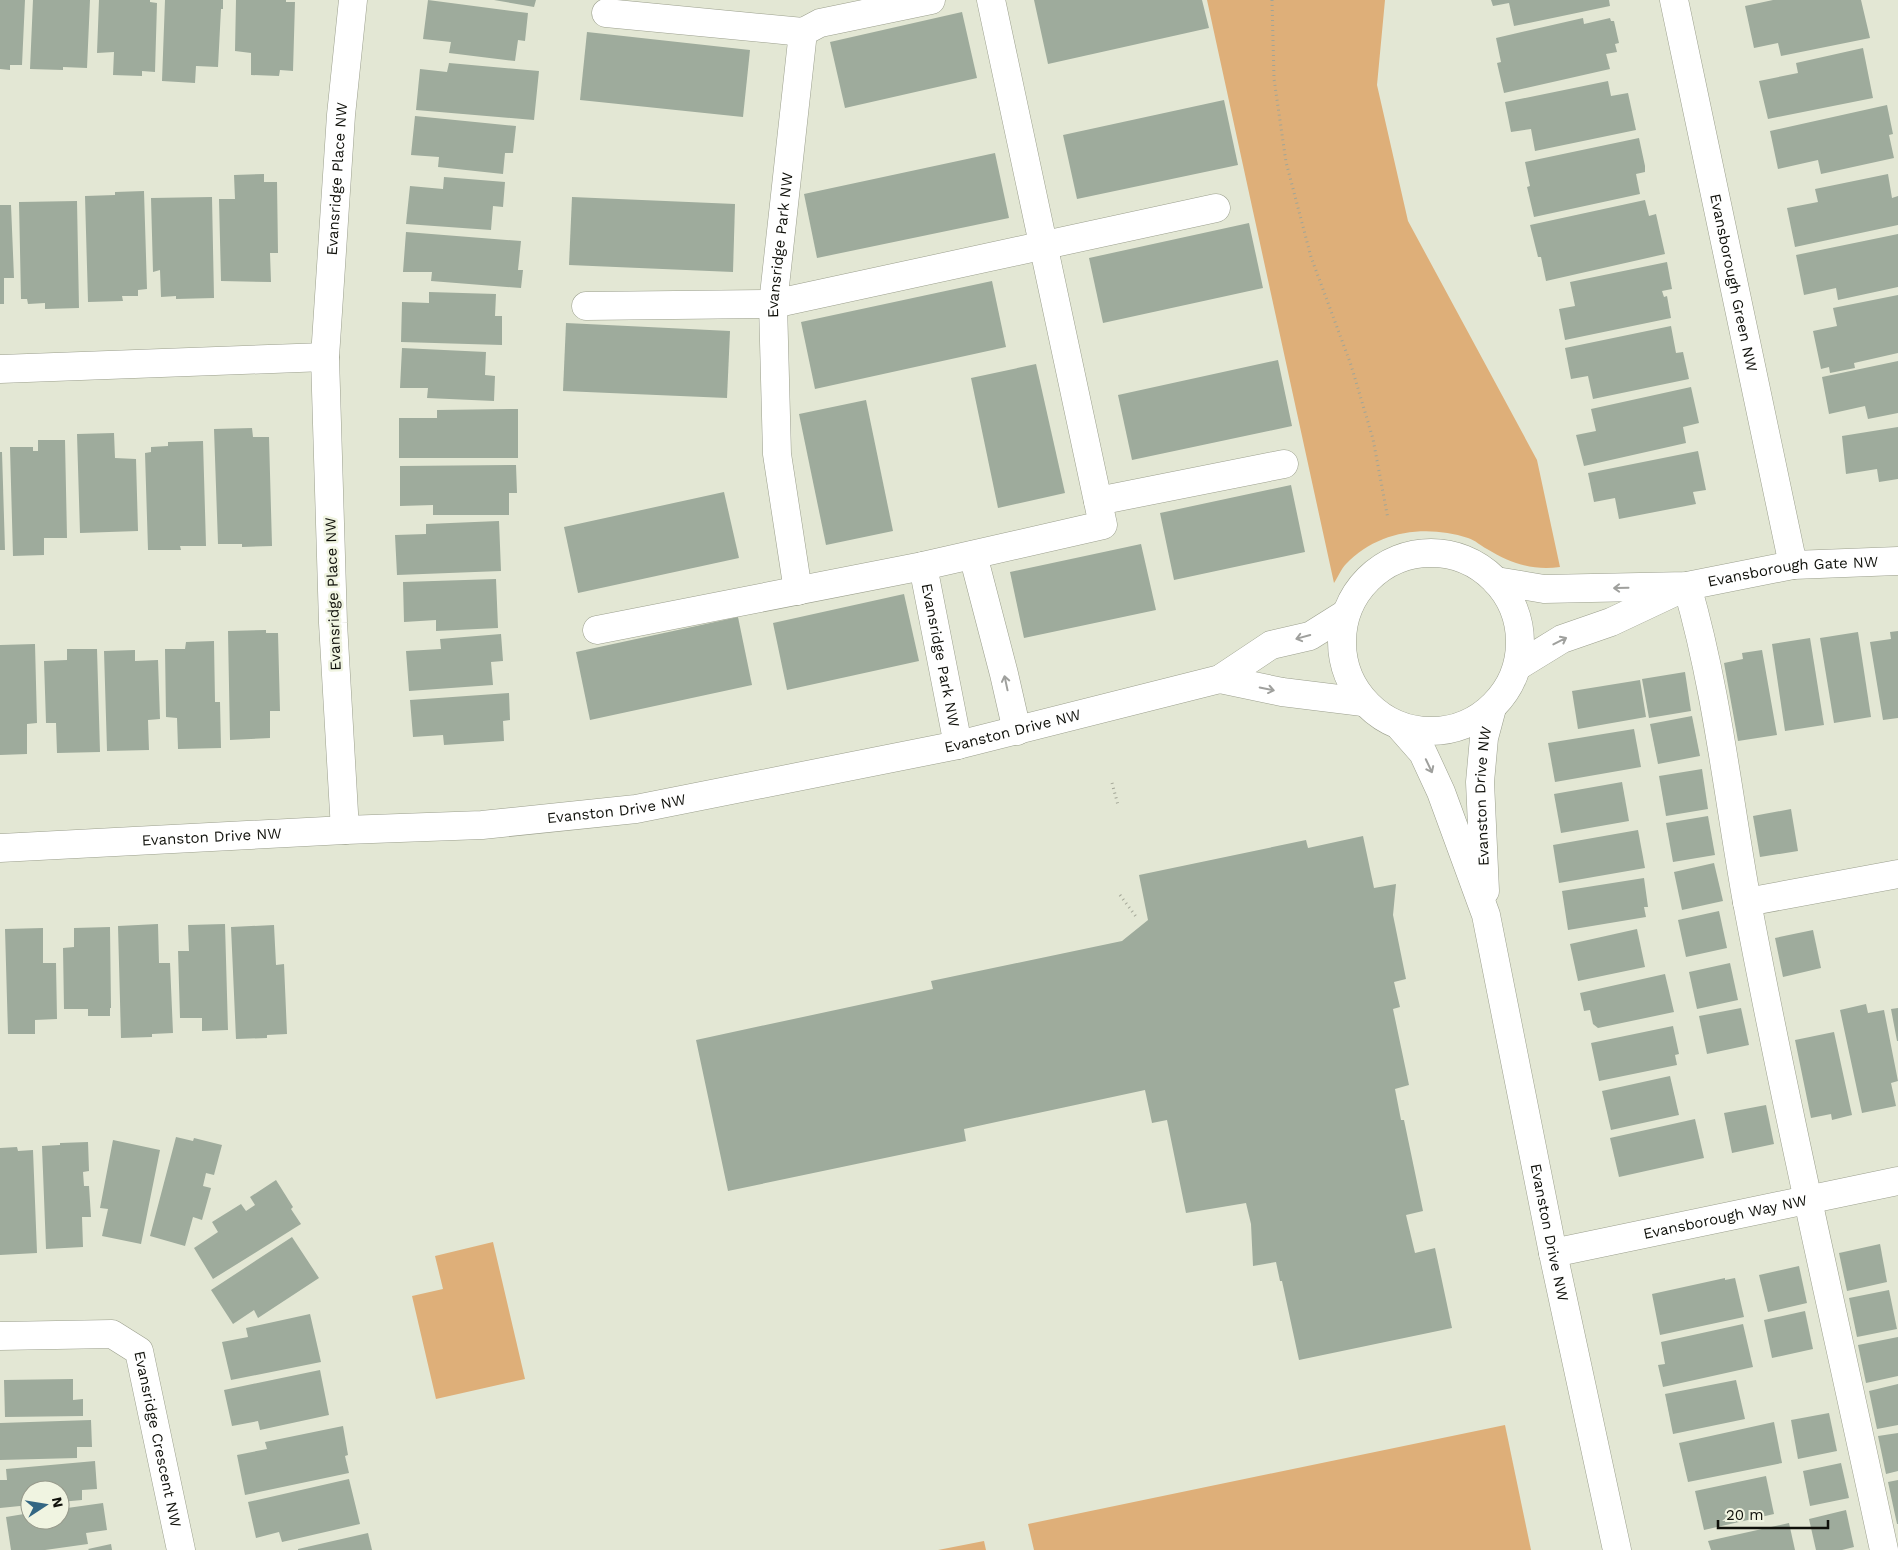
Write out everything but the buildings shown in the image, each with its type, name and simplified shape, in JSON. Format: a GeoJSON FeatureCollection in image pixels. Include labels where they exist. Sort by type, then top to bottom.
{"type":"FeatureCollection","features":[{"type":"Feature","properties":{"kind":"street","name":"Evansridge Place NW"},"geometry":{"type":"LineString","coordinates":[[345,830],[333,623],[325,357],[341,115],[353,0]]}},
{"type":"Feature","properties":{"kind":"street"},"geometry":{"type":"LineString","coordinates":[[606,13],[803,32],[820,23],[931,0]]}},
{"type":"Feature","properties":{"kind":"street","name":"Evansridge Park NW"},"geometry":{"type":"LineString","coordinates":[[597,630],[923,566],[1103,525],[991,0]]}},
{"type":"Feature","properties":{"kind":"street","name":"Evansborough Green NW"},"geometry":{"type":"LineString","coordinates":[[1674,0],[1792,566]]}},
{"type":"Feature","properties":{"kind":"street","name":"Evansridge Park NW"},"geometry":{"type":"LineString","coordinates":[[798,591],[777,454],[773,304],[803,32]]}},
{"type":"Feature","properties":{"kind":"street"},"geometry":{"type":"LineString","coordinates":[[586,306],[773,304],[1216,208]]}},
{"type":"Feature","properties":{"kind":"street"},"geometry":{"type":"LineString","coordinates":[[0,369],[325,357]]}},
{"type":"Feature","properties":{"kind":"street"},"geometry":{"type":"LineString","coordinates":[[1098,501],[1284,464]]}},
{"type":"Feature","properties":{"kind":"street"},"geometry":{"type":"LineString","coordinates":[[1442,553],[1472,562],[1496,581],[1513,606],[1520,636],[1518,666],[1492,708],[1465,726],[1433,733],[1401,728],[1363,702],[1347,676],[1341,645],[1346,614],[1360,587],[1383,566],[1411,554],[1442,553]]}},
{"type":"Feature","properties":{"kind":"street"},"geometry":{"type":"LineString","coordinates":[[974,555],[1017,731]]}},
{"type":"Feature","properties":{"kind":"street","name":"Evansborough Gate NW"},"geometry":{"type":"LineString","coordinates":[[1496,581],[1544,589],[1687,586],[1792,566],[1898,561]]}},
{"type":"Feature","properties":{"kind":"street","name":"Evansridge Park NW"},"geometry":{"type":"LineString","coordinates":[[923,566],[958,745]]}},
{"type":"Feature","properties":{"kind":"street"},"geometry":{"type":"LineString","coordinates":[[1687,586],[1701,634],[1747,902],[1884,1550]]}},
{"type":"Feature","properties":{"kind":"street","name":"Evansborough Gate NW"},"geometry":{"type":"LineString","coordinates":[[1518,666],[1562,639],[1611,622],[1687,586]]}},
{"type":"Feature","properties":{"kind":"street","name":"Evanston Drive NW"},"geometry":{"type":"LineString","coordinates":[[0,848],[345,830],[482,825],[636,809],[958,745],[1220,679],[1271,645],[1310,636],[1346,614]]}},
{"type":"Feature","properties":{"kind":"street","name":"Evanston Drive NW"},"geometry":{"type":"LineString","coordinates":[[1220,679],[1282,692],[1363,702]]}},
{"type":"Feature","properties":{"kind":"street","name":"Evanston Drive NW"},"geometry":{"type":"LineString","coordinates":[[1492,708],[1484,738],[1480,782],[1486,915],[1553,1253],[1617,1550]]}},
{"type":"Feature","properties":{"kind":"street","name":"Evanston Drive NW"},"geometry":{"type":"LineString","coordinates":[[1401,728],[1423,753],[1441,792],[1486,915]]}},
{"type":"Feature","properties":{"kind":"street"},"geometry":{"type":"LineString","coordinates":[[1747,902],[1898,874]]}},
{"type":"Feature","properties":{"kind":"street","name":"Evansborough Way NW"},"geometry":{"type":"LineString","coordinates":[[1553,1253],[1898,1181]]}},
{"type":"Feature","properties":{"kind":"street","name":"Evansridge Crescent NW"},"geometry":{"type":"LineString","coordinates":[[0,1336],[112,1334],[139,1351],[181,1550]]}},
{"type":"Feature","properties":{"kind":"path"},"geometry":{"type":"LineString","coordinates":[[1272,0],[1274,80],[1286,162],[1311,257],[1351,365],[1370,430],[1388,518]]}},
{"type":"Feature","properties":{"kind":"path"},"geometry":{"type":"LineString","coordinates":[[1112,783],[1118,805]]}},
{"type":"Feature","properties":{"kind":"path"},"geometry":{"type":"LineString","coordinates":[[1120,896],[1137,918]]}},
{"type":"Feature","properties":{"kind":"shaded area"},"geometry":{"type":"Polygon","coordinates":[[[1207,0],[1385,0],[1377,85],[1408,221],[1537,460],[1560,567],[1540,568],[1522,565],[1504,558],[1468,538],[1452,534],[1419,531],[1403,533],[1372,544],[1346,564],[1334,583],[1207,0]]]}},
{"type":"Feature","properties":{"kind":"shaded area"},"geometry":{"type":"Polygon","coordinates":[[[493,1242],[525,1379],[436,1399],[412,1296],[443,1289],[435,1256],[493,1242]]]}},
{"type":"Feature","properties":{"kind":"shaded area"},"geometry":{"type":"Polygon","coordinates":[[[1505,1425],[1531,1550],[1034,1550],[1028,1524],[1505,1425]]]}},
{"type":"Feature","properties":{"kind":"shaded area"},"geometry":{"type":"Polygon","coordinates":[[[984,1541],[986,1550],[938,1550],[984,1541]]]}}]}
